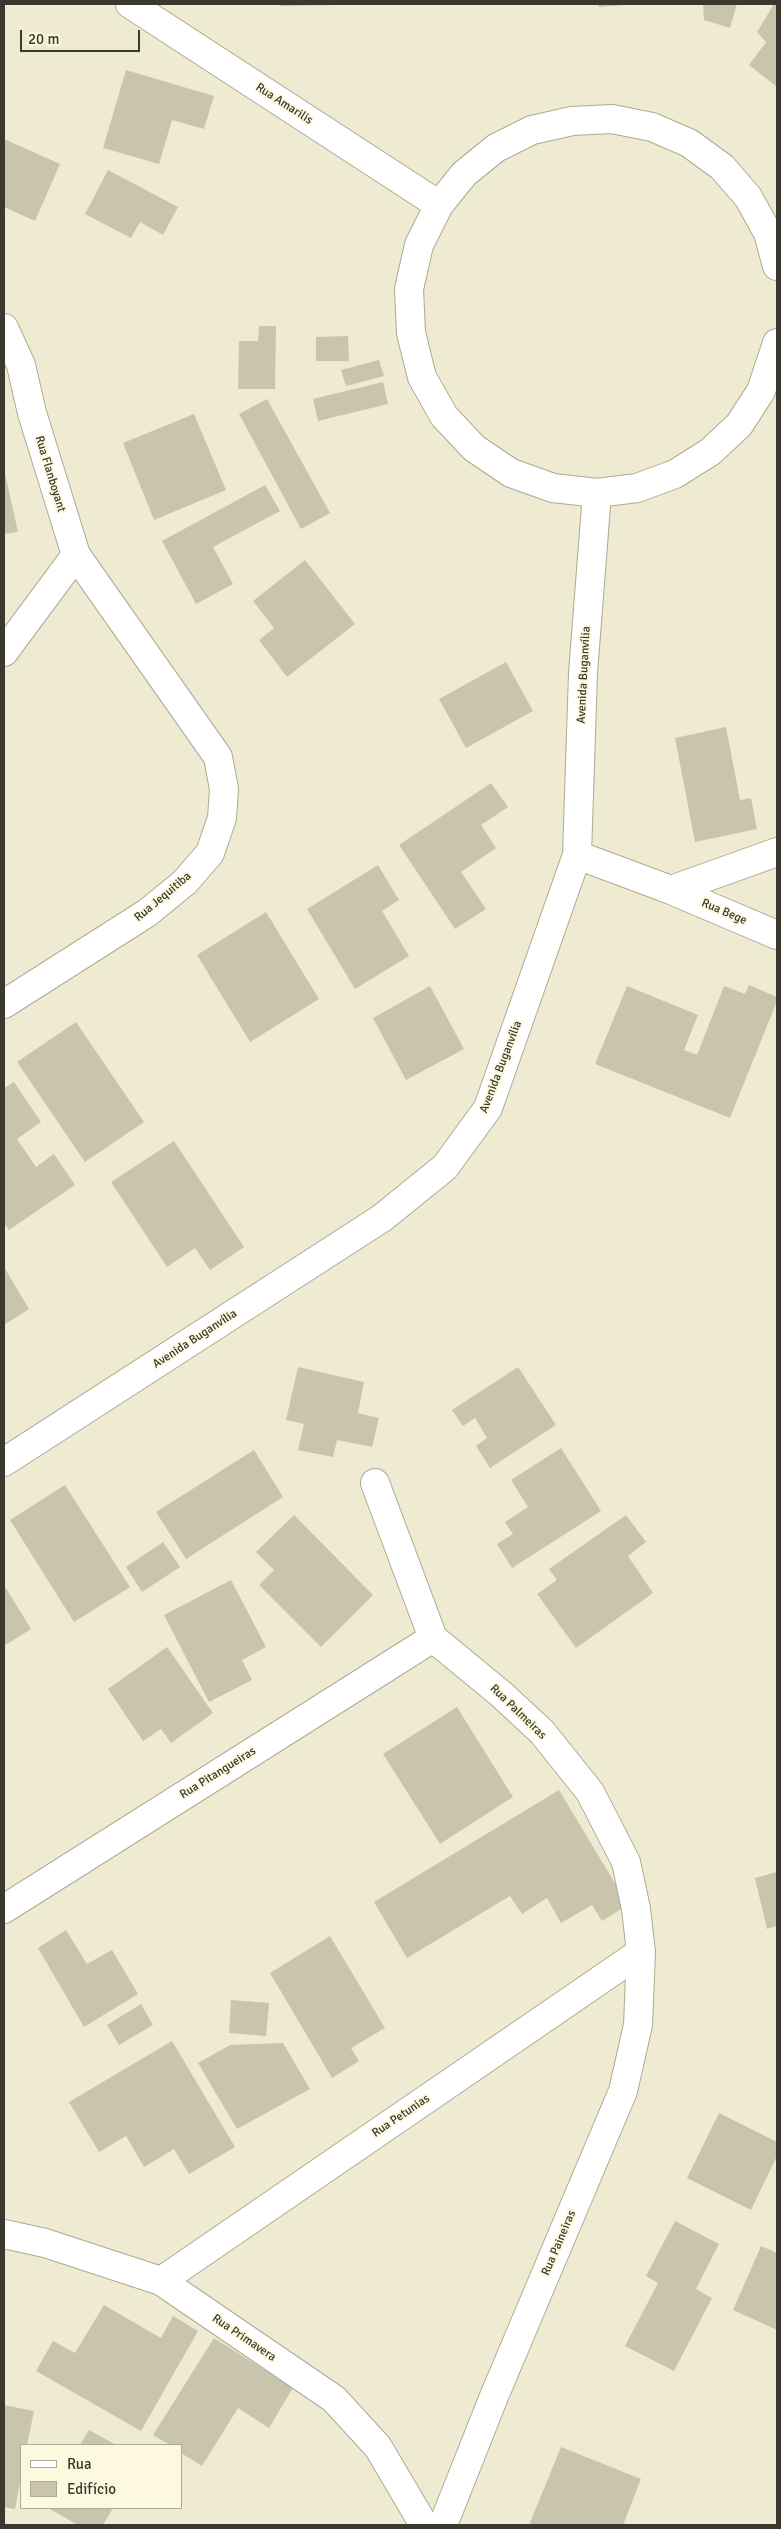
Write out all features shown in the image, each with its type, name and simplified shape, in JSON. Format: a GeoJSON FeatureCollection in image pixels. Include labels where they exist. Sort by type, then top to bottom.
{"type":"FeatureCollection","features":[{"type":"Feature","properties":{"kind":"street","name":"Rua Amarilis"},"geometry":{"type":"LineString","coordinates":[[130,4],[439,205]]}},
{"type":"Feature","properties":{"kind":"street"},"geometry":{"type":"LineString","coordinates":[[777,266],[768,233],[748,198],[722,167],[689,143],[652,127],[612,119],[572,121],[532,130],[496,148],[464,174],[439,205],[419,245],[409,289],[411,334],[422,377],[444,416],[474,448],[511,473],[553,488],[597,493],[637,488],[675,474],[710,452],[739,425],[761,391],[777,343]]}},
{"type":"Feature","properties":{"kind":"street","name":"Rua Flanboyant"},"geometry":{"type":"LineString","coordinates":[[4,328],[21,365],[32,413],[76,555],[116,612]]}},
{"type":"Feature","properties":{"kind":"street","name":"Avenida Buganvília"},"geometry":{"type":"LineString","coordinates":[[4,1462],[382,1218],[445,1167],[488,1108],[577,855],[584,673],[597,493]]}},
{"type":"Feature","properties":{"kind":"street"},"geometry":{"type":"LineString","coordinates":[[4,652],[76,555]]}},
{"type":"Feature","properties":{"kind":"street","name":"Rua Jequitiba"},"geometry":{"type":"LineString","coordinates":[[4,1004],[147,913],[185,882],[210,853],[222,818],[224,789],[218,757],[116,612]]}},
{"type":"Feature","properties":{"kind":"street","name":"Rua Bege"},"geometry":{"type":"LineString","coordinates":[[671,890],[777,852]]}},
{"type":"Feature","properties":{"kind":"street","name":"Rua Bege"},"geometry":{"type":"LineString","coordinates":[[577,855],[671,890],[777,935]]}},
{"type":"Feature","properties":{"kind":"street"},"geometry":{"type":"LineString","coordinates":[[375,1483],[433,1638]]}},
{"type":"Feature","properties":{"kind":"street","name":"Rua Pitangueiras"},"geometry":{"type":"LineString","coordinates":[[4,1909],[433,1638]]}},
{"type":"Feature","properties":{"kind":"street","name":"Rua Palmeiras"},"geometry":{"type":"LineString","coordinates":[[433,1638],[501,1694],[542,1732],[590,1792],[626,1862],[636,1909],[640,1952]]}},
{"type":"Feature","properties":{"kind":"street","name":"Rua Petunias"},"geometry":{"type":"LineString","coordinates":[[161,2281],[640,1952]]}},
{"type":"Feature","properties":{"kind":"street","name":"Rua Paineiras"},"geometry":{"type":"LineString","coordinates":[[443,2525],[499,2384],[623,2092],[638,2025],[640,1952]]}},
{"type":"Feature","properties":{"kind":"street","name":"Rua Primavera"},"geometry":{"type":"LineString","coordinates":[[4,2234],[45,2243],[161,2281],[334,2399],[378,2447],[424,2525]]}},
{"type":"Feature","properties":{"kind":"building"},"geometry":{"type":"Polygon","coordinates":[[[280,4],[336,4],[336,5],[280,6],[280,4]]]}},
{"type":"Feature","properties":{"kind":"building"},"geometry":{"type":"Polygon","coordinates":[[[598,4],[624,4],[624,5],[599,7],[598,4]]]}},
{"type":"Feature","properties":{"kind":"building"},"geometry":{"type":"Polygon","coordinates":[[[703,4],[737,4],[730,28],[704,20],[703,4]]]}},
{"type":"Feature","properties":{"kind":"building"},"geometry":{"type":"Polygon","coordinates":[[[774,4],[777,4],[777,87],[749,65],[766,42],[757,32],[774,4]]]}},
{"type":"Feature","properties":{"kind":"building"},"geometry":{"type":"Polygon","coordinates":[[[126,70],[214,96],[204,129],[172,120],[159,164],[103,148],[126,70]]]}},
{"type":"Feature","properties":{"kind":"building"},"geometry":{"type":"Polygon","coordinates":[[[4,139],[60,164],[35,221],[4,207],[4,139]]]}},
{"type":"Feature","properties":{"kind":"building"},"geometry":{"type":"Polygon","coordinates":[[[108,170],[178,207],[163,235],[140,222],[131,238],[85,214],[108,170]]]}},
{"type":"Feature","properties":{"kind":"building"},"geometry":{"type":"Polygon","coordinates":[[[259,326],[276,326],[275,389],[238,389],[239,341],[258,341],[259,326]]]}},
{"type":"Feature","properties":{"kind":"building"},"geometry":{"type":"Polygon","coordinates":[[[348,336],[349,361],[316,361],[316,337],[348,336]]]}},
{"type":"Feature","properties":{"kind":"building"},"geometry":{"type":"Polygon","coordinates":[[[379,360],[384,376],[346,386],[341,370],[379,360]]]}},
{"type":"Feature","properties":{"kind":"building"},"geometry":{"type":"Polygon","coordinates":[[[383,382],[388,404],[318,421],[313,399],[383,382]]]}},
{"type":"Feature","properties":{"kind":"building"},"geometry":{"type":"Polygon","coordinates":[[[267,399],[330,513],[301,529],[239,414],[267,399]]]}},
{"type":"Feature","properties":{"kind":"building"},"geometry":{"type":"Polygon","coordinates":[[[194,414],[226,490],[154,520],[123,443],[194,414]]]}},
{"type":"Feature","properties":{"kind":"building"},"geometry":{"type":"Polygon","coordinates":[[[4,469],[18,532],[4,534],[4,469]]]}},
{"type":"Feature","properties":{"kind":"building"},"geometry":{"type":"Polygon","coordinates":[[[265,485],[280,511],[213,547],[233,584],[196,604],[162,541],[265,485]]]}},
{"type":"Feature","properties":{"kind":"building"},"geometry":{"type":"Polygon","coordinates":[[[305,560],[355,624],[287,677],[259,640],[274,628],[253,601],[305,560]]]}},
{"type":"Feature","properties":{"kind":"building"},"geometry":{"type":"Polygon","coordinates":[[[506,662],[533,711],[466,748],[439,699],[506,662]]]}},
{"type":"Feature","properties":{"kind":"building"},"geometry":{"type":"Polygon","coordinates":[[[726,727],[740,800],[751,798],[757,829],[695,842],[675,738],[726,727]]]}},
{"type":"Feature","properties":{"kind":"building"},"geometry":{"type":"Polygon","coordinates":[[[491,783],[508,807],[481,825],[496,848],[461,872],[486,909],[455,929],[399,845],[491,783]]]}},
{"type":"Feature","properties":{"kind":"building"},"geometry":{"type":"Polygon","coordinates":[[[378,865],[399,900],[382,911],[409,956],[355,989],[307,909],[378,865]]]}},
{"type":"Feature","properties":{"kind":"building"},"geometry":{"type":"Polygon","coordinates":[[[266,912],[319,999],[250,1042],[197,955],[266,912]]]}},
{"type":"Feature","properties":{"kind":"building"},"geometry":{"type":"Polygon","coordinates":[[[749,985],[777,997],[777,1001],[730,1118],[595,1064],[627,986],[698,1015],[684,1050],[697,1055],[724,986],[745,994],[749,985]]]}},
{"type":"Feature","properties":{"kind":"building"},"geometry":{"type":"Polygon","coordinates":[[[430,986],[464,1049],[406,1080],[373,1018],[430,986]]]}},
{"type":"Feature","properties":{"kind":"building"},"geometry":{"type":"Polygon","coordinates":[[[76,1022],[144,1122],[85,1162],[17,1062],[76,1022]]]}},
{"type":"Feature","properties":{"kind":"building"},"geometry":{"type":"Polygon","coordinates":[[[14,1082],[41,1122],[17,1139],[36,1167],[54,1154],[75,1185],[9,1230],[4,1223],[4,1088],[14,1082]]]}},
{"type":"Feature","properties":{"kind":"building"},"geometry":{"type":"Polygon","coordinates":[[[174,1141],[244,1247],[210,1270],[195,1248],[167,1267],[111,1182],[174,1141]]]}},
{"type":"Feature","properties":{"kind":"building"},"geometry":{"type":"Polygon","coordinates":[[[4,1267],[29,1309],[4,1325],[4,1267]]]}},
{"type":"Feature","properties":{"kind":"building"},"geometry":{"type":"Polygon","coordinates":[[[298,1367],[364,1382],[358,1413],[379,1418],[372,1447],[337,1440],[333,1457],[298,1450],[304,1424],[286,1420],[298,1367]]]}},
{"type":"Feature","properties":{"kind":"building"},"geometry":{"type":"Polygon","coordinates":[[[518,1367],[556,1425],[490,1468],[476,1446],[487,1438],[475,1418],[463,1426],[452,1410],[518,1367]]]}},
{"type":"Feature","properties":{"kind":"building"},"geometry":{"type":"Polygon","coordinates":[[[561,1448],[601,1511],[512,1568],[497,1544],[513,1534],[505,1522],[528,1507],[511,1480],[561,1448]]]}},
{"type":"Feature","properties":{"kind":"building"},"geometry":{"type":"Polygon","coordinates":[[[254,1450],[283,1497],[186,1559],[156,1512],[254,1450]]]}},
{"type":"Feature","properties":{"kind":"building"},"geometry":{"type":"Polygon","coordinates":[[[65,1485],[130,1587],[74,1622],[10,1520],[65,1485]]]}},
{"type":"Feature","properties":{"kind":"building"},"geometry":{"type":"Polygon","coordinates":[[[294,1515],[373,1595],[321,1647],[259,1585],[274,1570],[256,1552],[294,1515]]]}},
{"type":"Feature","properties":{"kind":"building"},"geometry":{"type":"Polygon","coordinates":[[[626,1515],[646,1542],[628,1556],[653,1593],[576,1648],[537,1594],[557,1580],[549,1569],[626,1515]]]}},
{"type":"Feature","properties":{"kind":"building"},"geometry":{"type":"Polygon","coordinates":[[[163,1542],[180,1567],[142,1592],[126,1567],[163,1542]]]}},
{"type":"Feature","properties":{"kind":"building"},"geometry":{"type":"Polygon","coordinates":[[[231,1580],[266,1647],[242,1660],[252,1680],[209,1702],[164,1615],[231,1580]]]}},
{"type":"Feature","properties":{"kind":"building"},"geometry":{"type":"Polygon","coordinates":[[[4,1585],[31,1629],[4,1646],[4,1585]]]}},
{"type":"Feature","properties":{"kind":"building"},"geometry":{"type":"Polygon","coordinates":[[[167,1647],[213,1713],[171,1743],[161,1729],[143,1741],[108,1689],[167,1647]]]}},
{"type":"Feature","properties":{"kind":"building"},"geometry":{"type":"Polygon","coordinates":[[[457,1707],[513,1797],[440,1844],[383,1754],[457,1707]]]}},
{"type":"Feature","properties":{"kind":"building"},"geometry":{"type":"Polygon","coordinates":[[[559,1790],[628,1905],[602,1921],[592,1905],[561,1923],[547,1898],[522,1914],[510,1896],[407,1958],[374,1902],[559,1790]]]}},
{"type":"Feature","properties":{"kind":"building"},"geometry":{"type":"Polygon","coordinates":[[[777,1872],[777,1926],[767,1929],[755,1878],[777,1872]]]}},
{"type":"Feature","properties":{"kind":"building"},"geometry":{"type":"Polygon","coordinates":[[[66,1930],[87,1964],[112,1950],[138,1994],[84,2027],[38,1948],[66,1930]]]}},
{"type":"Feature","properties":{"kind":"building"},"geometry":{"type":"Polygon","coordinates":[[[330,1936],[385,2028],[351,2048],[359,2061],[332,2078],[270,1973],[330,1936]]]}},
{"type":"Feature","properties":{"kind":"building"},"geometry":{"type":"Polygon","coordinates":[[[231,2000],[269,2003],[266,2036],[229,2033],[231,2000]]]}},
{"type":"Feature","properties":{"kind":"building"},"geometry":{"type":"Polygon","coordinates":[[[141,2004],[153,2025],[119,2045],[107,2025],[141,2004]]]}},
{"type":"Feature","properties":{"kind":"building"},"geometry":{"type":"Polygon","coordinates":[[[172,2041],[235,2147],[189,2174],[174,2149],[144,2167],[126,2136],[99,2152],[69,2102],[172,2041]]]}},
{"type":"Feature","properties":{"kind":"building"},"geometry":{"type":"Polygon","coordinates":[[[283,2043],[310,2089],[237,2129],[198,2063],[230,2045],[283,2043]]]}},
{"type":"Feature","properties":{"kind":"building"},"geometry":{"type":"Polygon","coordinates":[[[719,2113],[777,2142],[777,2156],[751,2210],[687,2178],[719,2113]]]}},
{"type":"Feature","properties":{"kind":"building"},"geometry":{"type":"Polygon","coordinates":[[[675,2221],[719,2244],[696,2289],[712,2298],[674,2371],[625,2346],[658,2283],[646,2276],[675,2221]]]}},
{"type":"Feature","properties":{"kind":"building"},"geometry":{"type":"Polygon","coordinates":[[[761,2246],[777,2253],[777,2330],[733,2310],[761,2246]]]}},
{"type":"Feature","properties":{"kind":"building"},"geometry":{"type":"Polygon","coordinates":[[[104,2305],[161,2338],[173,2316],[198,2331],[141,2431],[36,2371],[53,2341],[75,2353],[104,2305]]]}},
{"type":"Feature","properties":{"kind":"building"},"geometry":{"type":"Polygon","coordinates":[[[214,2338],[293,2388],[269,2428],[238,2408],[202,2466],[182,2454],[182,2444],[168,2444],[153,2435],[214,2338]]]}},
{"type":"Feature","properties":{"kind":"building"},"geometry":{"type":"Polygon","coordinates":[[[4,2405],[34,2411],[27,2444],[20,2444],[20,2482],[15,2509],[4,2507],[4,2405]]]}},
{"type":"Feature","properties":{"kind":"building"},"geometry":{"type":"Polygon","coordinates":[[[89,2430],[114,2444],[81,2444],[89,2430]]]}},
{"type":"Feature","properties":{"kind":"building"},"geometry":{"type":"Polygon","coordinates":[[[561,2447],[641,2479],[623,2525],[529,2525],[561,2447]]]}},
{"type":"Feature","properties":{"kind":"building"},"geometry":{"type":"Polygon","coordinates":[[[50,2509],[112,2509],[103,2525],[78,2525],[50,2509]]]}}]}
